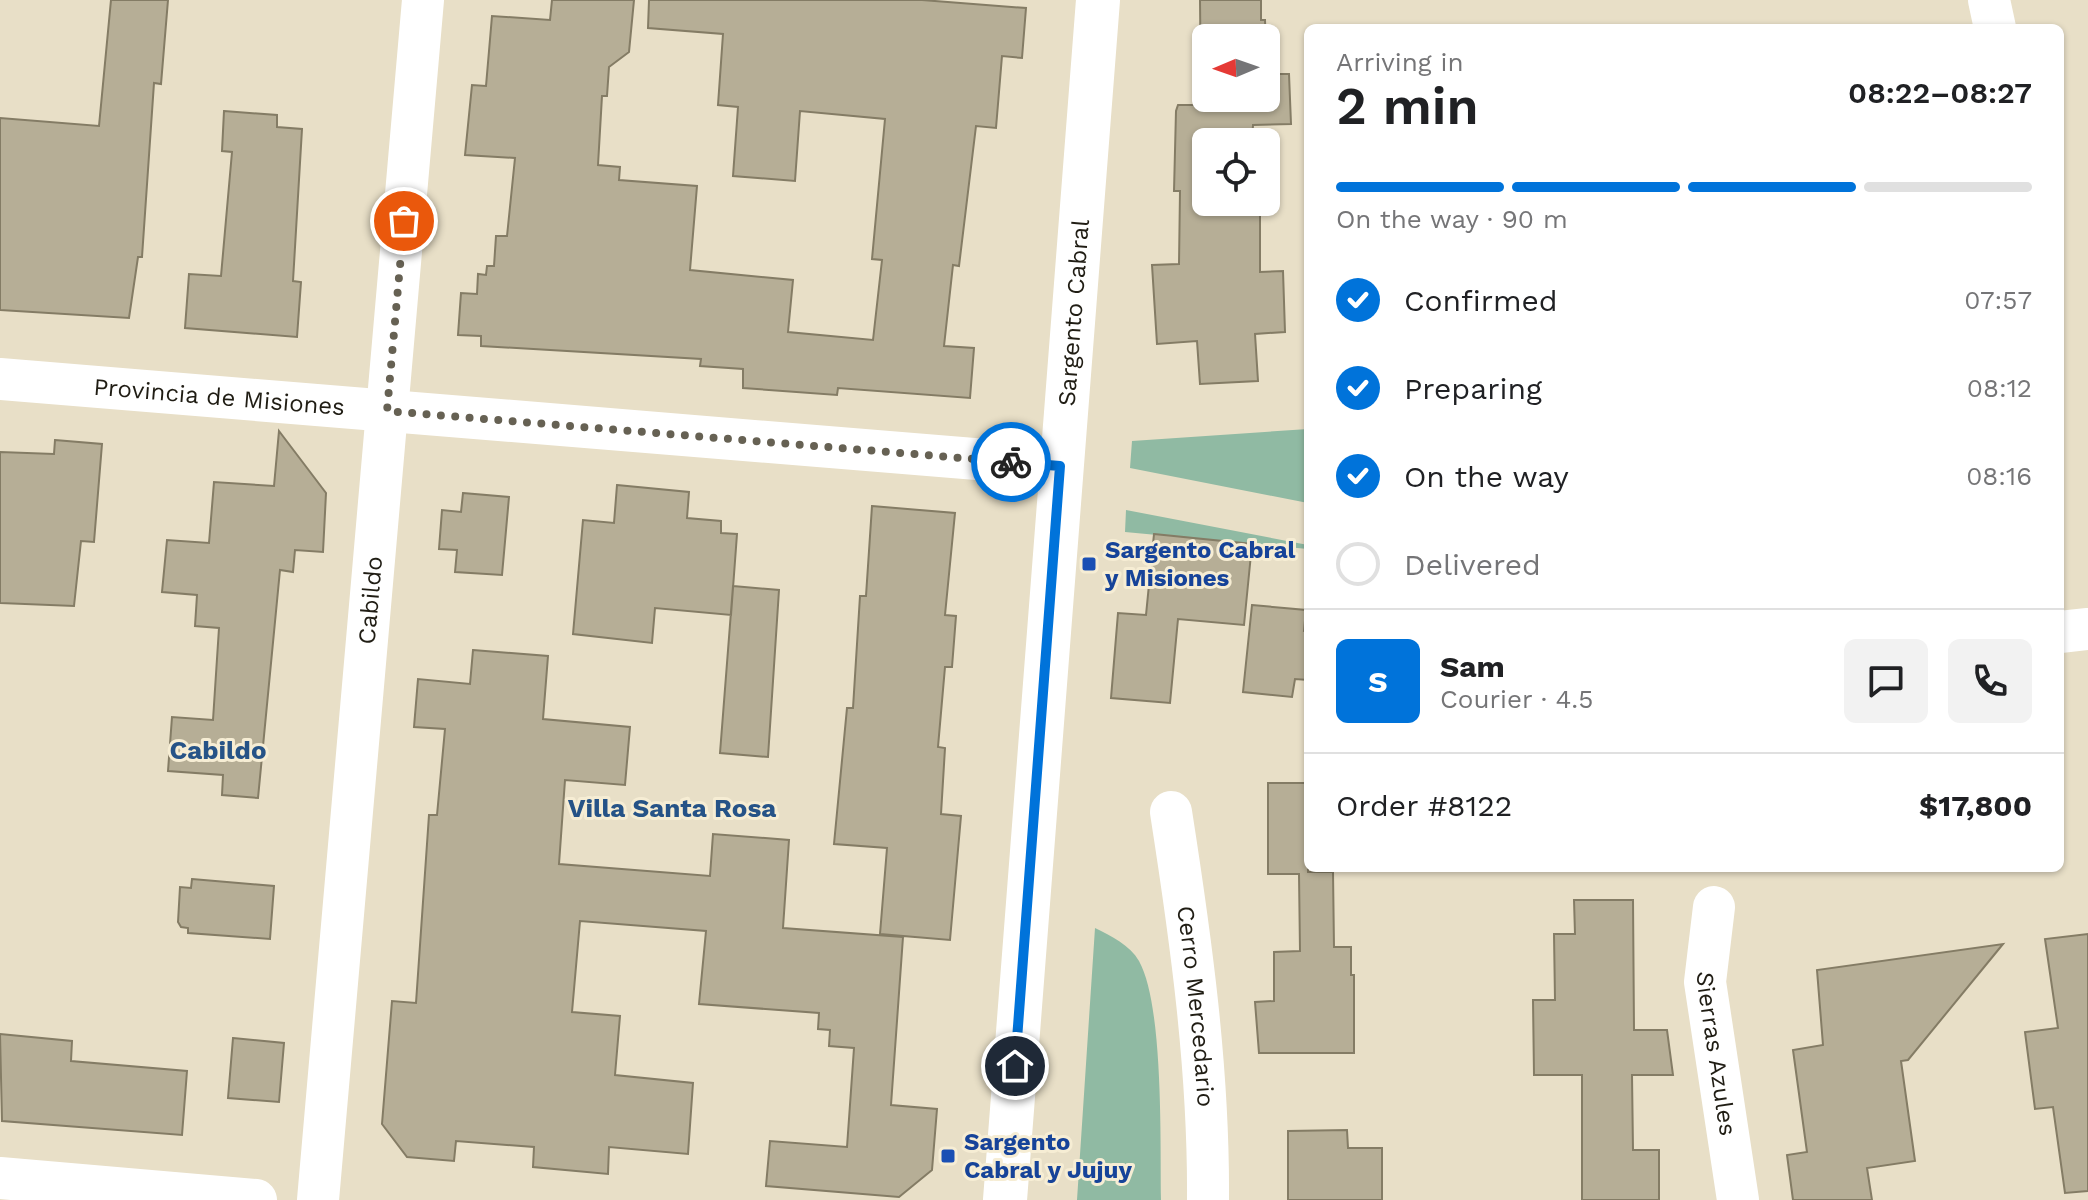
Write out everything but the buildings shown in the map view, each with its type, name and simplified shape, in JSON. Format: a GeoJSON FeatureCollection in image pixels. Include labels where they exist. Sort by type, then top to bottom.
{"type":"FeatureCollection","features":[{"type":"Feature","properties":{"kind":"main road","name":"Sargento Cabral"},"geometry":{"type":"LineString","coordinates":[[1005,1200],[1098,0]]}},
{"type":"Feature","properties":{"kind":"street","name":"Cabildo"},"geometry":{"type":"LineString","coordinates":[[318,1200],[423,0]]}},
{"type":"Feature","properties":{"kind":"street"},"geometry":{"type":"LineString","coordinates":[[1989,0],[1994,24]]}},
{"type":"Feature","properties":{"kind":"street","name":"Provincia de Misiones"},"geometry":{"type":"LineString","coordinates":[[0,379],[1060,466]]}},
{"type":"Feature","properties":{"kind":"street"},"geometry":{"type":"LineString","coordinates":[[2064,632],[2088,629]]}},
{"type":"Feature","properties":{"kind":"street","name":"Cerro Mercedario"},"geometry":{"type":"LineString","coordinates":[[1171,812],[1193,960],[1204,1078],[1208,1200]]}},
{"type":"Feature","properties":{"kind":"street","name":"Sierras Azules"},"geometry":{"type":"LineString","coordinates":[[1714,907],[1705,982],[1738,1200]]}},
{"type":"Feature","properties":{"kind":"street"},"geometry":{"type":"LineString","coordinates":[[0,1178],[256,1200]]}},
{"type":"Feature","properties":{"kind":"green space"},"geometry":{"type":"Polygon","coordinates":[[[1304,429],[1304,502],[1130,468],[1132,441],[1304,429]]]}},
{"type":"Feature","properties":{"kind":"green space"},"geometry":{"type":"Polygon","coordinates":[[[1126,510],[1304,544],[1304,549],[1125,532],[1126,510]]]}},
{"type":"Feature","properties":{"kind":"green space"},"geometry":{"type":"Polygon","coordinates":[[[1095,928],[1131,950],[1147,982],[1157,1042],[1161,1200],[1077,1200],[1095,928]]]}},
{"type":"Feature","properties":{"kind":"way so far"},"geometry":{"type":"LineString","coordinates":[[404,221],[387,411],[1011,462]]}},
{"type":"Feature","properties":{"kind":"place","name":"Sargento Cabral y Misiones"},"geometry":{"type":"Point","coordinates":[1089,564]}},
{"type":"Feature","properties":{"kind":"place","name":"Sargento Cabral y Jujuy"},"geometry":{"type":"Point","coordinates":[948,1156]}},
{"type":"Feature","properties":{"kind":"district","name":"Cabildo"},"geometry":{"type":"Point","coordinates":[218,750]}},
{"type":"Feature","properties":{"kind":"district","name":"Villa Santa Rosa"},"geometry":{"type":"Point","coordinates":[672,808]}},
{"type":"Feature","properties":{"kind":"route"},"geometry":{"type":"LineString","coordinates":[[1011,462],[1060,466],[1015,1066]]}}]}
